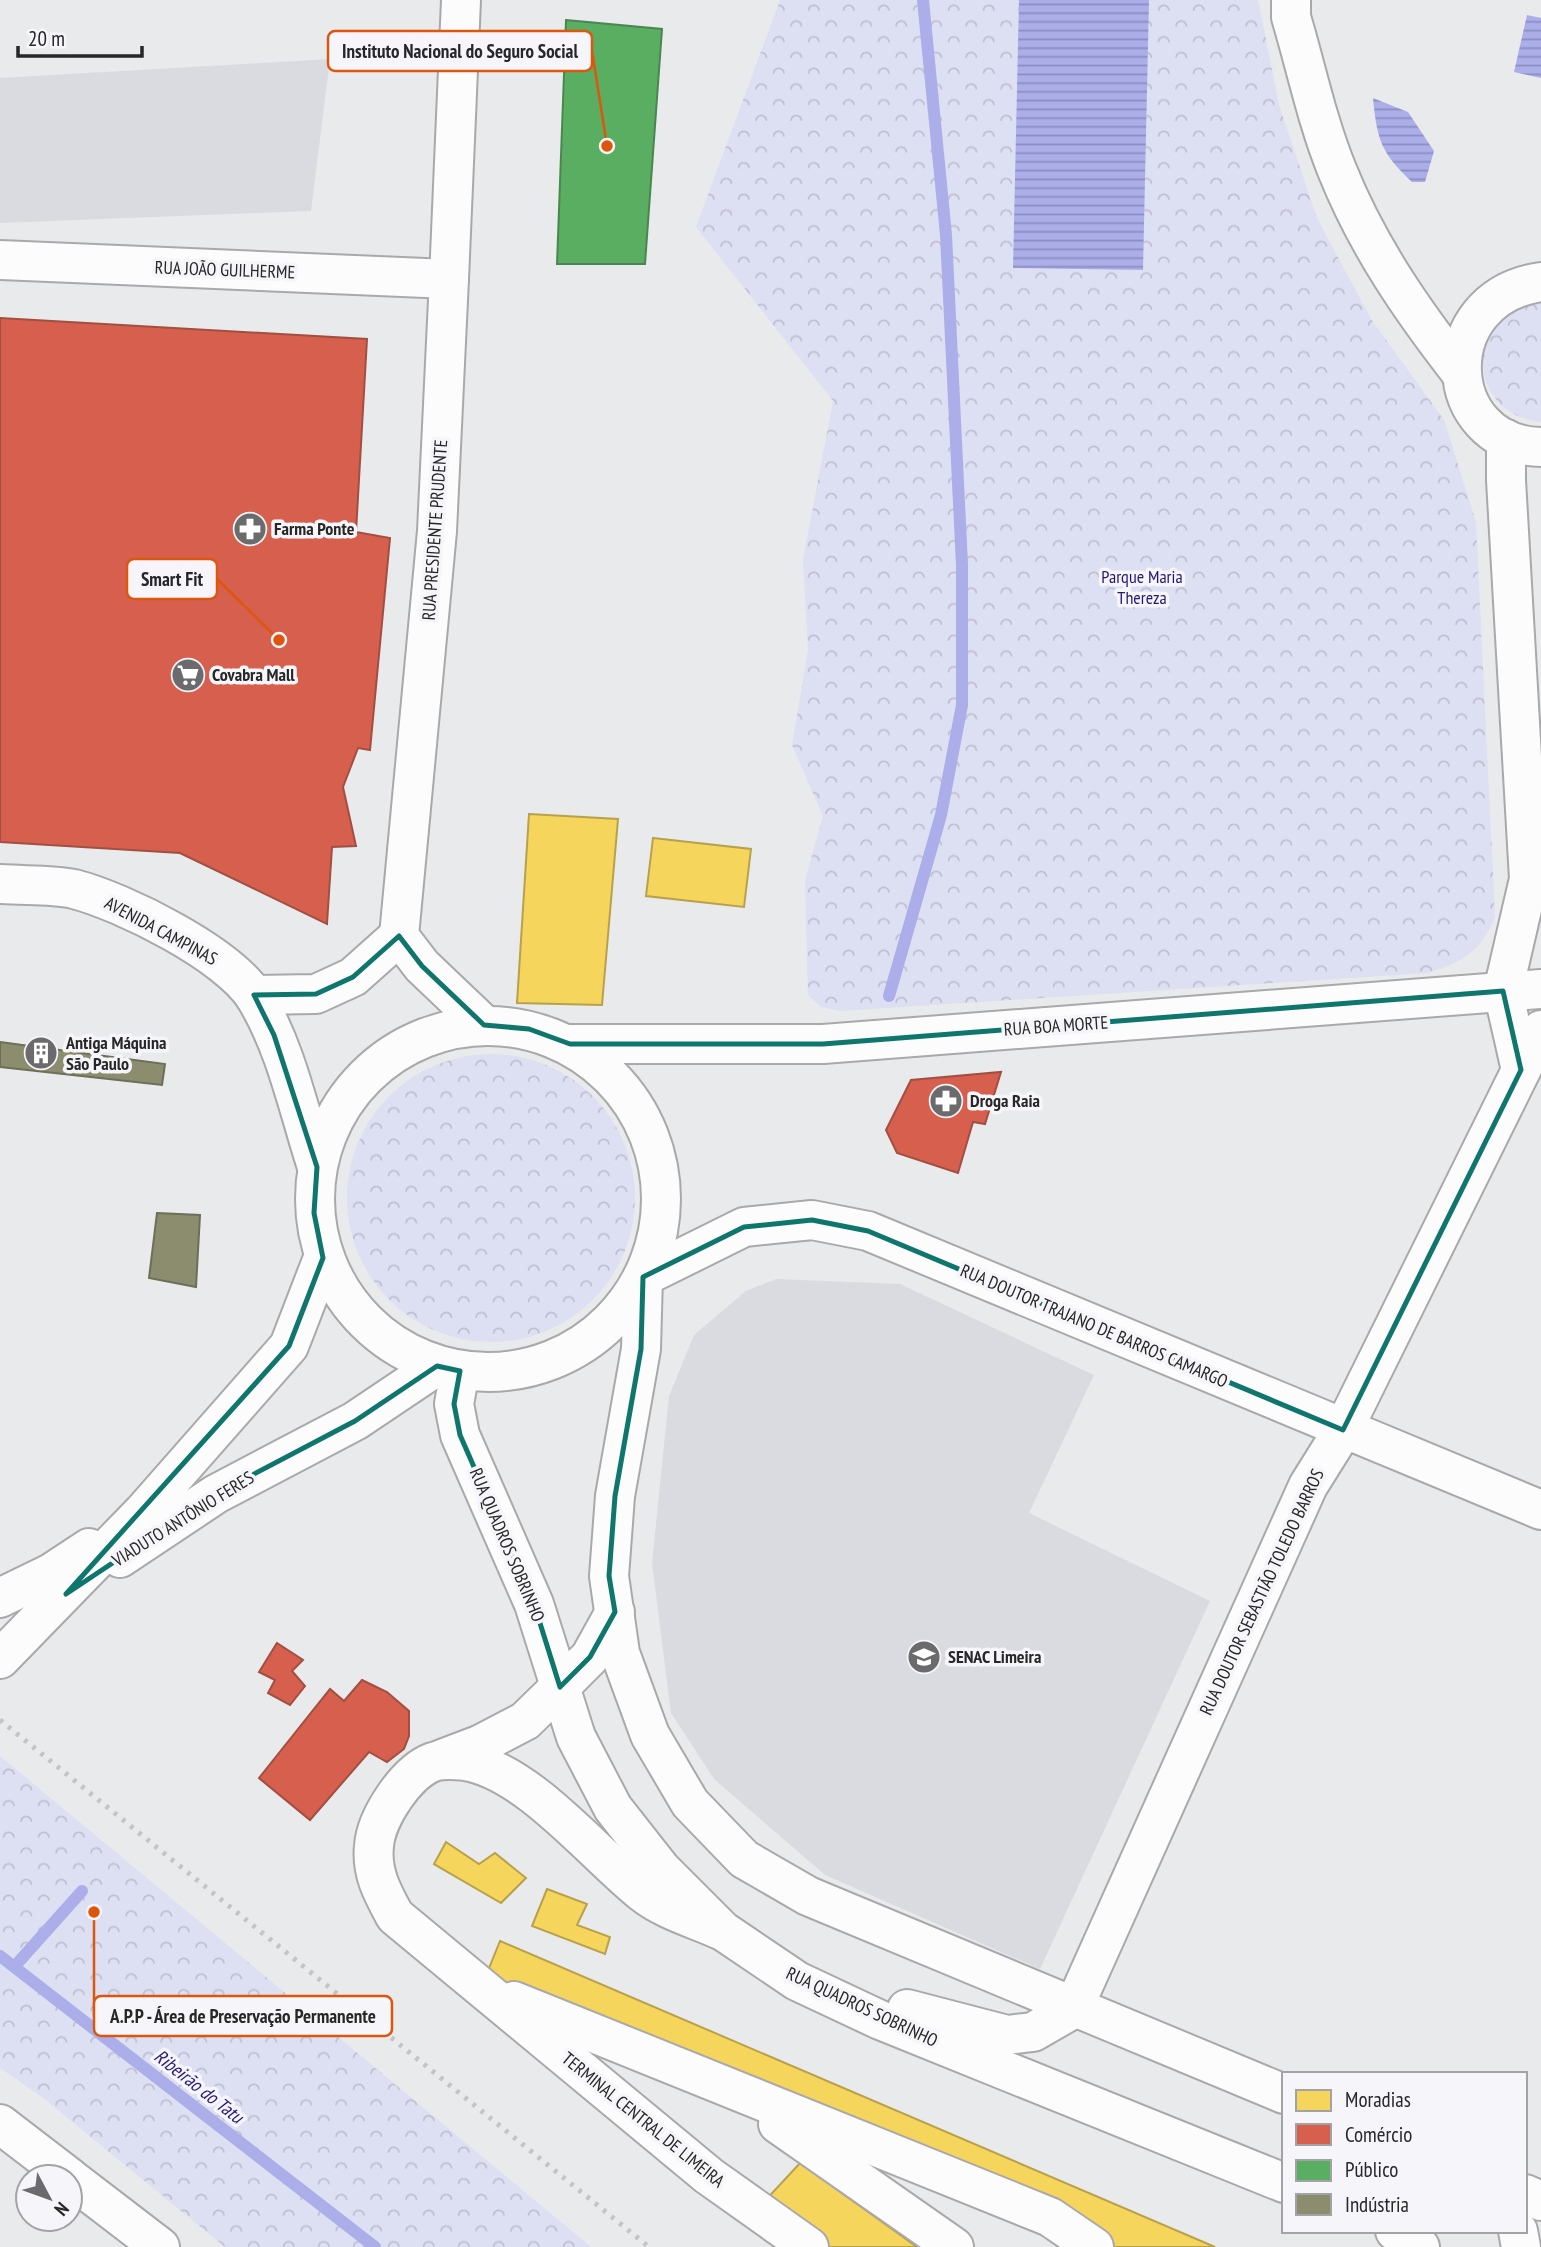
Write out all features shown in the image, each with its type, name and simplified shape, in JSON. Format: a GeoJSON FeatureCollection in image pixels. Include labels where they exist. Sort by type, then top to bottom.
{"type":"FeatureCollection","features":[{"type":"Feature","properties":{"kind":"main road","name":"RUA PRESIDENTE PRUDENTE"},"geometry":{"type":"LineString","coordinates":[[400,936],[437,531],[461,0]]}},
{"type":"Feature","properties":{"kind":"main road"},"geometry":{"type":"LineString","coordinates":[[1291,0],[1291,17],[1336,168],[1365,233],[1407,304],[1461,373]]}},
{"type":"Feature","properties":{"kind":"main road","name":"RUA JOÃO GUILHERME"},"geometry":{"type":"LineString","coordinates":[[0,260],[449,279]]}},
{"type":"Feature","properties":{"kind":"main road"},"geometry":{"type":"LineString","coordinates":[[1521,1070],[1503,991],[1529,879],[1506,480],[1524,443],[1484,423],[1468,400],[1461,373],[1464,345],[1474,319],[1494,298],[1519,285],[1541,282]]}},
{"type":"Feature","properties":{"kind":"main road","name":"AVENIDA CAMPINAS"},"geometry":{"type":"LineString","coordinates":[[0,884],[73,889],[116,904],[217,958],[254,995],[274,1035],[317,1167]]}},
{"type":"Feature","properties":{"kind":"main road"},"geometry":{"type":"LineString","coordinates":[[254,995],[316,994],[353,977],[400,936],[422,966],[484,1025]]}},
{"type":"Feature","properties":{"kind":"main road","name":"RUA BOA MORTE"},"geometry":{"type":"LineString","coordinates":[[570,1044],[824,1044],[1541,989]]}},
{"type":"Feature","properties":{"kind":"main road"},"geometry":{"type":"LineString","coordinates":[[484,1025],[529,1029],[570,1044],[607,1070],[635,1105],[654,1146],[662,1190],[658,1235],[643,1277],[614,1318],[581,1345],[543,1364],[502,1372],[448,1368],[388,1342],[350,1306],[323,1258],[314,1213],[317,1167],[331,1123],[358,1083],[394,1052],[437,1032],[484,1025]]}},
{"type":"Feature","properties":{"kind":"main road","name":"RUA DOUTOR SEBASTIÃO TOLEDO BARROS"},"geometry":{"type":"LineString","coordinates":[[1073,2009],[1308,1486],[1343,1430],[1541,1030]]}},
{"type":"Feature","properties":{"kind":"main road","name":"RUA DOUTOR TRAJANO DE BARROS CAMARGO"},"geometry":{"type":"LineString","coordinates":[[643,1277],[744,1227],[812,1220],[868,1231],[1541,1510]]}},
{"type":"Feature","properties":{"kind":"main road","name":"VIADUTO ANTÔNIO FERES"},"geometry":{"type":"LineString","coordinates":[[0,1659],[143,1512],[289,1346],[323,1258]]}},
{"type":"Feature","properties":{"kind":"main road"},"geometry":{"type":"LineString","coordinates":[[643,1277],[640,1349],[615,1496],[609,1576],[620,1653],[650,1735],[690,1803],[744,1859],[808,1896],[1073,2009],[1282,2093]]}},
{"type":"Feature","properties":{"kind":"main road","name":"VIADUTO ANTÔNIO FERES"},"geometry":{"type":"LineString","coordinates":[[66,1594],[216,1494],[355,1421],[448,1368]]}},
{"type":"Feature","properties":{"kind":"main road","name":"RUA QUADROS SOBRINHO"},"geometry":{"type":"LineString","coordinates":[[448,1368],[460,1435],[534,1604],[576,1737],[612,1808],[661,1869],[723,1931],[797,1981],[893,2025],[1282,2182]]}},
{"type":"Feature","properties":{"kind":"main road","name":"VIADUTO ANTÔNIO FERES"},"geometry":{"type":"LineString","coordinates":[[0,1598],[51,1573],[143,1512]]}},
{"type":"Feature","properties":{"kind":"main road","name":"TERMINAL CENTRAL DE LIMEIRA"},"geometry":{"type":"LineString","coordinates":[[615,1612],[590,1657],[524,1721],[479,1745],[433,1762],[407,1783],[385,1808],[374,1846],[376,1881],[395,1916],[709,2176],[809,2247]]}},
{"type":"Feature","properties":{"kind":"main road"},"geometry":{"type":"LineString","coordinates":[[433,1762],[461,1760],[485,1765],[517,1781],[646,1896],[723,1931]]}},
{"type":"Feature","properties":{"kind":"main road"},"geometry":{"type":"LineString","coordinates":[[797,1981],[1007,2035],[1033,2032],[1073,2009]]}},
{"type":"Feature","properties":{"kind":"main road","name":"TERMINAL CENTRAL DE LIMEIRA"},"geometry":{"type":"LineString","coordinates":[[481,1988],[1050,2217],[1094,2247]]}},
{"type":"Feature","properties":{"kind":"main road","name":"TERMINAL CENTRAL DE LIMEIRA"},"geometry":{"type":"LineString","coordinates":[[724,2085],[954,2247]]}},
{"type":"Feature","properties":{"kind":"main road"},"geometry":{"type":"LineString","coordinates":[[0,2124],[51,2163]]}},
{"type":"Feature","properties":{"kind":"main road"},"geometry":{"type":"LineString","coordinates":[[84,2189],[160,2247]]}},
{"type":"Feature","properties":{"kind":"main road"},"geometry":{"type":"LineString","coordinates":[[1398,2233],[1420,2247]]}},
{"type":"Feature","properties":{"kind":"highlighted area"},"geometry":{"type":"Polygon","coordinates":[[[399,936],[422,966],[484,1025],[529,1029],[570,1044],[823,1044],[1503,991],[1521,1070],[1343,1430],[868,1231],[812,1220],[744,1227],[643,1277],[641,1349],[615,1496],[609,1576],[615,1612],[590,1657],[560,1687],[534,1604],[460,1435],[454,1404],[460,1371],[437,1366],[355,1421],[216,1494],[66,1594],[289,1346],[323,1258],[314,1213],[317,1167],[274,1035],[254,995],[316,994],[353,977],[399,936]]]}},
{"type":"Feature","properties":{"kind":"shaded area"},"geometry":{"type":"Polygon","coordinates":[[[330,59],[311,211],[0,223],[0,78],[330,59]]]}},
{"type":"Feature","properties":{"kind":"shaded area","name":"SENAC Limeira"},"geometry":{"type":"Polygon","coordinates":[[[776,1279],[900,1284],[1094,1375],[1029,1513],[1210,1601],[1040,1969],[825,1875],[714,1779],[671,1713],[652,1563],[669,1396],[694,1335],[746,1291],[776,1279]]]}},
{"type":"Feature","properties":{"kind":"green space","name":"Parque Maria Thereza"},"geometry":{"type":"Polygon","coordinates":[[[780,0],[1258,0],[1279,105],[1317,218],[1371,319],[1444,420],[1476,522],[1495,917],[1483,939],[1469,954],[1428,973],[841,1011],[821,1007],[808,995],[805,881],[823,816],[792,745],[808,650],[803,560],[833,401],[696,227],[780,0]]]}},
{"type":"Feature","properties":{"kind":"green space"},"geometry":{"type":"Polygon","coordinates":[[[1541,300],[1541,422],[1514,414],[1496,400],[1489,389],[1483,364],[1487,339],[1501,317],[1515,308],[1541,300]]]}},
{"type":"Feature","properties":{"kind":"green space"},"geometry":{"type":"Polygon","coordinates":[[[477,1054],[505,1054],[533,1060],[559,1071],[583,1086],[603,1106],[618,1130],[629,1156],[635,1198],[633,1226],[618,1266],[603,1290],[583,1310],[559,1325],[533,1336],[505,1342],[477,1342],[449,1336],[423,1325],[399,1310],[379,1290],[364,1266],[353,1240],[347,1212],[347,1184],[353,1156],[364,1130],[379,1106],[399,1086],[423,1071],[449,1060],[477,1054]]]}},
{"type":"Feature","properties":{"kind":"green space"},"geometry":{"type":"Polygon","coordinates":[[[0,1756],[591,2247],[225,2247],[42,2097],[0,2068],[0,1756]]]}},
{"type":"Feature","properties":{"kind":"water"},"geometry":{"type":"Polygon","coordinates":[[[1019,0],[1149,0],[1143,270],[1013,268],[1019,0]]]}},
{"type":"Feature","properties":{"kind":"water"},"geometry":{"type":"Polygon","coordinates":[[[1527,15],[1541,18],[1541,78],[1514,72],[1527,15]]]}},
{"type":"Feature","properties":{"kind":"water"},"geometry":{"type":"Polygon","coordinates":[[[1373,98],[1408,112],[1434,151],[1425,182],[1412,182],[1387,154],[1376,125],[1373,98]]]}},
{"type":"Feature","properties":{"kind":"building: Moradias"},"geometry":{"type":"Polygon","coordinates":[[[529,814],[618,819],[602,1005],[517,1003],[529,814]]]}},
{"type":"Feature","properties":{"kind":"building: Moradias"},"geometry":{"type":"Polygon","coordinates":[[[653,838],[751,849],[744,907],[646,896],[653,838]]]}},
{"type":"Feature","properties":{"kind":"building: Moradias"},"geometry":{"type":"Polygon","coordinates":[[[446,1842],[479,1864],[495,1853],[526,1878],[501,1903],[434,1864],[446,1842]]]}},
{"type":"Feature","properties":{"kind":"building: Moradias"},"geometry":{"type":"Polygon","coordinates":[[[547,1889],[587,1904],[577,1925],[610,1937],[605,1954],[532,1926],[547,1889]]]}},
{"type":"Feature","properties":{"kind":"building: Moradias"},"geometry":{"type":"Polygon","coordinates":[[[500,1941],[1215,2247],[1090,2247],[481,1988],[500,1941]]]}},
{"type":"Feature","properties":{"kind":"building: Moradias"},"geometry":{"type":"Polygon","coordinates":[[[800,2163],[917,2247],[820,2247],[761,2205],[800,2163]]]}},
{"type":"Feature","properties":{"kind":"building: Comércio","name":"Covabra Mall"},"geometry":{"type":"Polygon","coordinates":[[[0,318],[367,339],[356,532],[390,538],[370,750],[358,748],[343,787],[356,846],[332,847],[327,924],[180,853],[0,842],[0,318]]]}},
{"type":"Feature","properties":{"kind":"building: Comércio","name":"Droga Raia"},"geometry":{"type":"Polygon","coordinates":[[[1001,1072],[985,1124],[973,1122],[958,1173],[897,1153],[886,1130],[911,1080],[1001,1072]]]}},
{"type":"Feature","properties":{"kind":"building: Comércio"},"geometry":{"type":"Polygon","coordinates":[[[277,1643],[303,1660],[292,1671],[305,1686],[290,1705],[268,1693],[275,1680],[259,1672],[277,1643]]]}},
{"type":"Feature","properties":{"kind":"building: Comércio"},"geometry":{"type":"Polygon","coordinates":[[[362,1680],[387,1692],[409,1711],[409,1736],[404,1749],[387,1762],[369,1752],[310,1820],[259,1778],[330,1689],[344,1701],[362,1680]]]}},
{"type":"Feature","properties":{"kind":"building: Público"},"geometry":{"type":"Polygon","coordinates":[[[566,20],[662,29],[645,264],[557,264],[566,20]]]}},
{"type":"Feature","properties":{"kind":"building: Indústria","name":"Antiga Máquina São Paulo"},"geometry":{"type":"Polygon","coordinates":[[[0,1042],[165,1064],[162,1085],[0,1067],[0,1042]]]}},
{"type":"Feature","properties":{"kind":"building: Indústria"},"geometry":{"type":"Polygon","coordinates":[[[157,1213],[200,1215],[196,1287],[149,1278],[157,1213]]]}},
{"type":"Feature","properties":{"kind":"waterway"},"geometry":{"type":"LineString","coordinates":[[889,996],[941,815],[962,705],[962,565],[946,235],[923,0]]}},
{"type":"Feature","properties":{"kind":"waterway"},"geometry":{"type":"LineString","coordinates":[[15,1966],[82,1891]]}},
{"type":"Feature","properties":{"kind":"waterway","name":"Ribeirão do Tatu"},"geometry":{"type":"LineString","coordinates":[[0,1956],[375,2247]]}},
{"type":"Feature","properties":{"kind":"railway"},"geometry":{"type":"LineString","coordinates":[[0,1720],[649,2247]]}},
{"type":"Feature","properties":{"kind":"place","name":"Instituto Nacional do Seguro Social"},"geometry":{"type":"Point","coordinates":[607,146]}},
{"type":"Feature","properties":{"kind":"place","name":"Farma Ponte"},"geometry":{"type":"Point","coordinates":[250,529]}},
{"type":"Feature","properties":{"kind":"place","name":"Smart Fit"},"geometry":{"type":"Point","coordinates":[279,640]}},
{"type":"Feature","properties":{"kind":"place","name":"Covabra Mall"},"geometry":{"type":"Point","coordinates":[188,675]}},
{"type":"Feature","properties":{"kind":"place","name":"Antiga Máquina São Paulo"},"geometry":{"type":"Point","coordinates":[41,1053]}},
{"type":"Feature","properties":{"kind":"place","name":"Droga Raia"},"geometry":{"type":"Point","coordinates":[946,1101]}},
{"type":"Feature","properties":{"kind":"place","name":"SENAC Limeira"},"geometry":{"type":"Point","coordinates":[924,1657]}},
{"type":"Feature","properties":{"kind":"place","name":"A.P.P - Área de Preservação Permanente"},"geometry":{"type":"Point","coordinates":[94,1912]}}]}
